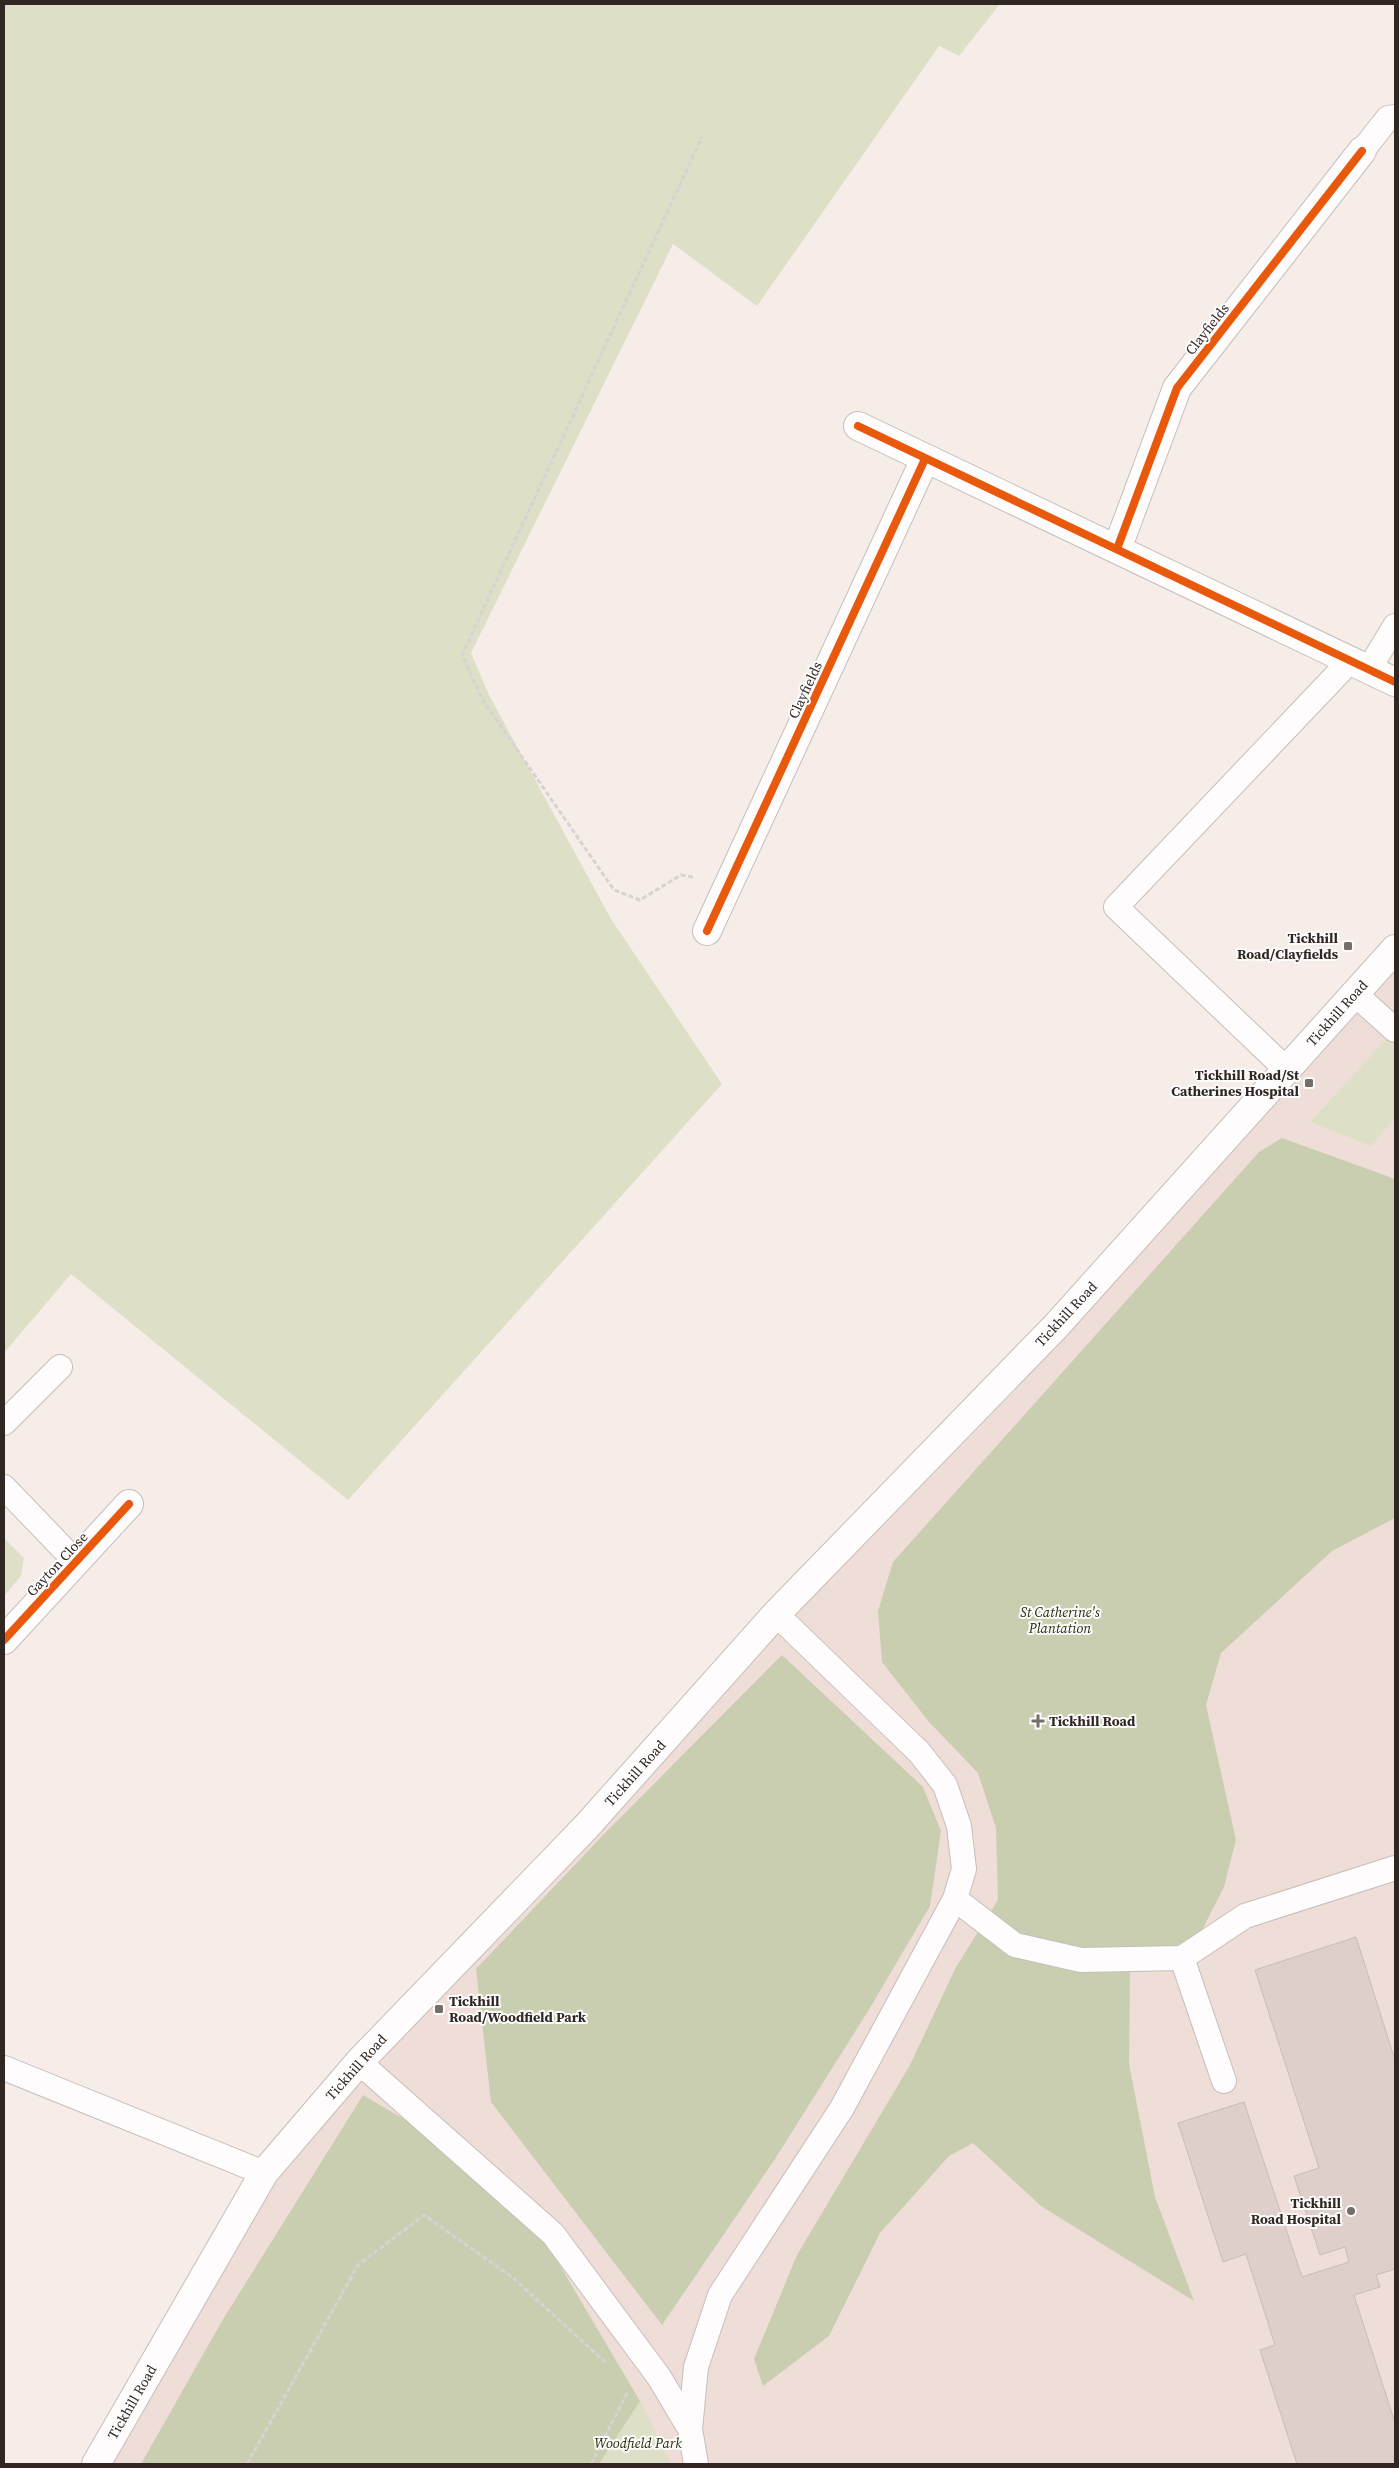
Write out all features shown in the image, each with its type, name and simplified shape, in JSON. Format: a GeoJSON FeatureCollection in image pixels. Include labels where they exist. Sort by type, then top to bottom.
{"type":"FeatureCollection","features":[{"type":"Feature","properties":{"kind":"main road","name":"Clayfields"},"geometry":{"type":"LineString","coordinates":[[1117,549],[1177,388],[1362,151]]}},
{"type":"Feature","properties":{"kind":"main road"},"geometry":{"type":"LineString","coordinates":[[858,426],[1395,682]]}},
{"type":"Feature","properties":{"kind":"main road","name":"Clayfields"},"geometry":{"type":"LineString","coordinates":[[707,931],[925,459]]}},
{"type":"Feature","properties":{"kind":"main road","name":"Tickhill Road"},"geometry":{"type":"LineString","coordinates":[[96,2464],[264,2173],[359,2062],[586,1827],[776,1614],[1056,1326],[1395,949]]}},
{"type":"Feature","properties":{"kind":"main road","name":"Gayton Close"},"geometry":{"type":"LineString","coordinates":[[4,1640],[129,1504]]}},
{"type":"Feature","properties":{"kind":"lane"},"geometry":{"type":"LineString","coordinates":[[1362,151],[1388,118],[1395,117]]}},
{"type":"Feature","properties":{"kind":"lane"},"geometry":{"type":"LineString","coordinates":[[1287,1070],[1116,907],[1359,665],[1395,626]]}},
{"type":"Feature","properties":{"kind":"lane"},"geometry":{"type":"LineString","coordinates":[[1355,994],[1395,1030]]}},
{"type":"Feature","properties":{"kind":"lane"},"geometry":{"type":"LineString","coordinates":[[4,1422],[60,1367]]}},
{"type":"Feature","properties":{"kind":"lane"},"geometry":{"type":"LineString","coordinates":[[4,1487],[76,1562]]}},
{"type":"Feature","properties":{"kind":"lane"},"geometry":{"type":"LineString","coordinates":[[696,2464],[690,2429],[696,2367],[720,2295],[842,2108],[955,1898],[964,1868],[959,1826],[945,1785],[919,1752],[776,1614]]}},
{"type":"Feature","properties":{"kind":"lane"},"geometry":{"type":"LineString","coordinates":[[955,1898],[1015,1946],[1081,1960],[1182,1958],[1245,1916],[1395,1868]]}},
{"type":"Feature","properties":{"kind":"lane"},"geometry":{"type":"LineString","coordinates":[[1182,1958],[1224,2081]]}},
{"type":"Feature","properties":{"kind":"lane"},"geometry":{"type":"LineString","coordinates":[[359,2062],[553,2234],[659,2377],[690,2429]]}},
{"type":"Feature","properties":{"kind":"lane"},"geometry":{"type":"LineString","coordinates":[[4,2068],[264,2173]]}},
{"type":"Feature","properties":{"kind":"path"},"geometry":{"type":"LineString","coordinates":[[702,137],[462,656],[482,699],[614,890],[640,900],[681,875],[729,884]]}},
{"type":"Feature","properties":{"kind":"path"},"geometry":{"type":"LineString","coordinates":[[247,2464],[358,2265],[424,2215],[512,2277],[610,2367]]}},
{"type":"Feature","properties":{"kind":"path"},"geometry":{"type":"LineString","coordinates":[[591,2464],[631,2386]]}},
{"type":"Feature","properties":{"kind":"shaded area","name":"Tickhill Road"},"geometry":{"type":"Polygon","coordinates":[[[1395,949],[1395,2464],[96,2464],[264,2173],[1395,949]]]}},
{"type":"Feature","properties":{"kind":"green space"},"geometry":{"type":"Polygon","coordinates":[[[4,4],[1000,4],[959,56],[939,46],[757,306],[673,244],[471,653],[489,695],[611,919],[722,1084],[348,1500],[71,1274],[4,1353],[4,4]]]}},
{"type":"Feature","properties":{"kind":"green space"},"geometry":{"type":"Polygon","coordinates":[[[1395,1030],[1395,1118],[1371,1146],[1310,1122],[1395,1030]]]}},
{"type":"Feature","properties":{"kind":"green space","name":"St Catherine's Plantation"},"geometry":{"type":"Polygon","coordinates":[[[1282,1138],[1395,1179],[1395,1518],[1332,1551],[1221,1653],[1206,1705],[1236,1840],[1224,1887],[1201,1932],[1130,1971],[1129,2064],[1155,2197],[1194,2301],[1041,2206],[973,2143],[949,2156],[880,2233],[829,2336],[763,2386],[754,2359],[797,2255],[910,2065],[956,1967],[998,1900],[996,1828],[978,1773],[929,1722],[882,1662],[878,1611],[893,1562],[1259,1152],[1282,1138]]]}},
{"type":"Feature","properties":{"kind":"green space"},"geometry":{"type":"Polygon","coordinates":[[[4,1538],[24,1558],[21,1576],[4,1596],[4,1538]]]}},
{"type":"Feature","properties":{"kind":"green space"},"geometry":{"type":"Polygon","coordinates":[[[782,1655],[923,1787],[941,1831],[930,1906],[870,2008],[775,2159],[662,2325],[491,2102],[476,1969],[607,1831],[782,1655]]]}},
{"type":"Feature","properties":{"kind":"green space"},"geometry":{"type":"Polygon","coordinates":[[[363,2095],[414,2125],[549,2247],[640,2401],[599,2464],[141,2464],[222,2321],[363,2095]]]}},
{"type":"Feature","properties":{"kind":"green space","name":"Woodfield Park"},"geometry":{"type":"Polygon","coordinates":[[[640,2401],[671,2464],[598,2464],[640,2401]]]}},
{"type":"Feature","properties":{"kind":"building","name":"Tickhill Road Hospital"},"geometry":{"type":"Polygon","coordinates":[[[1356,1937],[1395,2060],[1395,2269],[1376,2275],[1380,2287],[1354,2295],[1395,2423],[1395,2464],[1297,2464],[1260,2350],[1275,2345],[1246,2254],[1223,2262],[1178,2123],[1244,2102],[1302,2277],[1349,2262],[1345,2247],[1320,2255],[1294,2176],[1319,2168],[1255,1970],[1356,1937]]]}},
{"type":"Feature","properties":{"kind":"cycle path"},"geometry":{"type":"LineString","coordinates":[[1117,549],[1177,388],[1362,151]]}},
{"type":"Feature","properties":{"kind":"cycle path"},"geometry":{"type":"LineString","coordinates":[[858,426],[1395,682]]}},
{"type":"Feature","properties":{"kind":"cycle path"},"geometry":{"type":"LineString","coordinates":[[707,931],[925,459]]}},
{"type":"Feature","properties":{"kind":"cycle path"},"geometry":{"type":"LineString","coordinates":[[4,1640],[129,1504]]}},
{"type":"Feature","properties":{"kind":"place","name":"Tickhill Road/Clayfields"},"geometry":{"type":"Point","coordinates":[1348,946]}},
{"type":"Feature","properties":{"kind":"place","name":"Tickhill Road/St Catherines Hospital"},"geometry":{"type":"Point","coordinates":[1309,1083]}},
{"type":"Feature","properties":{"kind":"place","name":"Tickhill Road"},"geometry":{"type":"Point","coordinates":[1038,1721]}},
{"type":"Feature","properties":{"kind":"place","name":"Tickhill Road/Woodfield Park"},"geometry":{"type":"Point","coordinates":[439,2009]}},
{"type":"Feature","properties":{"kind":"place","name":"Tickhill Road Hospital"},"geometry":{"type":"Point","coordinates":[1351,2211]}}]}
